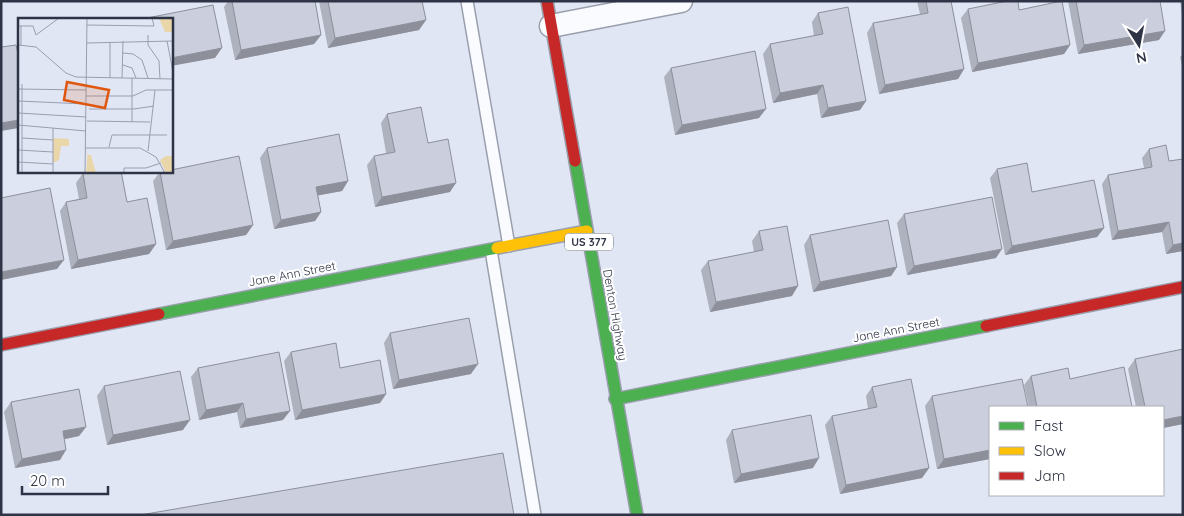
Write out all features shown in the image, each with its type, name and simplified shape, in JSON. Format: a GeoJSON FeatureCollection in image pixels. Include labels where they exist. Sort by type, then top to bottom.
{"type":"FeatureCollection","features":[{"type":"Feature","properties":{"kind":"street","name":"Denton Highway"},"geometry":{"type":"LineString","coordinates":[[547,1],[615,399],[638,515]]}},
{"type":"Feature","properties":{"kind":"street"},"geometry":{"type":"LineString","coordinates":[[551,26],[681,1]]}},
{"type":"Feature","properties":{"kind":"street","name":"Jane Ann Street"},"geometry":{"type":"LineString","coordinates":[[1,345],[587,231]]}},
{"type":"Feature","properties":{"kind":"street","name":"Jane Ann Street"},"geometry":{"type":"LineString","coordinates":[[615,399],[1183,287]]}},
{"type":"Feature","properties":{"kind":"lane"},"geometry":{"type":"LineString","coordinates":[[467,1],[509,246]]}},
{"type":"Feature","properties":{"kind":"lane"},"geometry":{"type":"LineString","coordinates":[[491,250],[536,515]]}},
{"type":"Feature","properties":{"kind":"building"},"geometry":{"type":"Polygon","coordinates":[[[232,1],[315,1],[321,35],[241,50],[232,1]]]}},
{"type":"Feature","properties":{"kind":"building"},"geometry":{"type":"Polygon","coordinates":[[[328,1],[422,1],[426,20],[335,38],[328,1]]]}},
{"type":"Feature","properties":{"kind":"building"},"geometry":{"type":"Polygon","coordinates":[[[926,1],[951,1],[964,69],[885,85],[873,23],[928,13],[926,1]]]}},
{"type":"Feature","properties":{"kind":"building"},"geometry":{"type":"Polygon","coordinates":[[[1007,1],[1018,1],[1019,10],[1062,1],[1070,45],[978,63],[968,9],[1007,1]]]}},
{"type":"Feature","properties":{"kind":"building"},"geometry":{"type":"Polygon","coordinates":[[[1076,1],[1160,1],[1165,31],[1084,45],[1076,1]]]}},
{"type":"Feature","properties":{"kind":"building"},"geometry":{"type":"Polygon","coordinates":[[[213,5],[222,48],[172,58],[172,18],[147,18],[213,5]]]}},
{"type":"Feature","properties":{"kind":"building"},"geometry":{"type":"Polygon","coordinates":[[[848,7],[866,101],[828,108],[823,85],[780,93],[770,44],[823,34],[818,13],[848,7]]]}},
{"type":"Feature","properties":{"kind":"building"},"geometry":{"type":"Polygon","coordinates":[[[16,45],[18,54],[18,120],[1,123],[1,47],[16,45]]]}},
{"type":"Feature","properties":{"kind":"building"},"geometry":{"type":"Polygon","coordinates":[[[755,51],[766,109],[682,125],[671,68],[755,51]]]}},
{"type":"Feature","properties":{"kind":"building"},"geometry":{"type":"Polygon","coordinates":[[[421,107],[428,143],[448,139],[456,183],[382,197],[374,156],[395,152],[387,114],[421,107]]]}},
{"type":"Feature","properties":{"kind":"building"},"geometry":{"type":"Polygon","coordinates":[[[339,134],[348,181],[316,187],[321,212],[281,220],[267,148],[339,134]]]}},
{"type":"Feature","properties":{"kind":"building"},"geometry":{"type":"Polygon","coordinates":[[[1166,145],[1169,161],[1183,159],[1183,243],[1173,245],[1169,222],[1118,231],[1108,175],[1152,167],[1149,149],[1166,145]]]}},
{"type":"Feature","properties":{"kind":"building"},"geometry":{"type":"Polygon","coordinates":[[[239,156],[253,225],[173,241],[160,172],[172,172],[172,170],[239,156]]]}},
{"type":"Feature","properties":{"kind":"building"},"geometry":{"type":"Polygon","coordinates":[[[1027,163],[1032,192],[1094,180],[1104,228],[1012,246],[997,169],[1027,163]]]}},
{"type":"Feature","properties":{"kind":"building"},"geometry":{"type":"Polygon","coordinates":[[[121,172],[127,202],[147,198],[156,244],[78,260],[66,202],[87,198],[83,173],[121,172]]]}},
{"type":"Feature","properties":{"kind":"building"},"geometry":{"type":"Polygon","coordinates":[[[50,188],[64,260],[1,272],[1,198],[50,188]]]}},
{"type":"Feature","properties":{"kind":"building"},"geometry":{"type":"Polygon","coordinates":[[[992,197],[1002,249],[914,266],[904,214],[992,197]]]}},
{"type":"Feature","properties":{"kind":"building"},"geometry":{"type":"Polygon","coordinates":[[[888,220],[897,267],[820,282],[810,235],[888,220]]]}},
{"type":"Feature","properties":{"kind":"building"},"geometry":{"type":"Polygon","coordinates":[[[787,226],[798,286],[716,302],[708,261],[763,250],[759,231],[787,226]]]}},
{"type":"Feature","properties":{"kind":"building"},"geometry":{"type":"Polygon","coordinates":[[[469,318],[478,364],[399,380],[390,333],[469,318]]]}},
{"type":"Feature","properties":{"kind":"building"},"geometry":{"type":"Polygon","coordinates":[[[336,343],[340,368],[380,360],[386,394],[302,410],[291,352],[336,343]]]}},
{"type":"Feature","properties":{"kind":"building"},"geometry":{"type":"Polygon","coordinates":[[[1183,349],[1183,416],[1164,420],[1164,406],[1145,406],[1135,359],[1183,349]]]}},
{"type":"Feature","properties":{"kind":"building"},"geometry":{"type":"Polygon","coordinates":[[[279,352],[290,411],[246,419],[243,403],[206,410],[198,368],[279,352]]]}},
{"type":"Feature","properties":{"kind":"building"},"geometry":{"type":"Polygon","coordinates":[[[1124,367],[1132,406],[1037,406],[1031,376],[1068,368],[1070,379],[1124,367]]]}},
{"type":"Feature","properties":{"kind":"building"},"geometry":{"type":"Polygon","coordinates":[[[180,371],[190,420],[113,435],[104,386],[180,371]]]}},
{"type":"Feature","properties":{"kind":"building"},"geometry":{"type":"Polygon","coordinates":[[[911,379],[929,468],[846,485],[832,416],[877,407],[872,387],[911,379]]]}},
{"type":"Feature","properties":{"kind":"building"},"geometry":{"type":"Polygon","coordinates":[[[1022,379],[1028,406],[989,406],[989,450],[944,459],[932,396],[1022,379]]]}},
{"type":"Feature","properties":{"kind":"building"},"geometry":{"type":"Polygon","coordinates":[[[79,389],[86,427],[63,431],[66,450],[22,459],[11,402],[79,389]]]}},
{"type":"Feature","properties":{"kind":"building"},"geometry":{"type":"Polygon","coordinates":[[[811,415],[819,458],[741,474],[732,430],[811,415]]]}},
{"type":"Feature","properties":{"kind":"building"},"geometry":{"type":"Polygon","coordinates":[[[503,453],[514,515],[140,515],[503,453]]]}},
{"type":"Feature","properties":{"kind":"traffic: fast"},"geometry":{"type":"LineString","coordinates":[[575,161],[637,515]]}},
{"type":"Feature","properties":{"kind":"traffic: fast"},"geometry":{"type":"LineString","coordinates":[[159,314],[497,248]]}},
{"type":"Feature","properties":{"kind":"traffic: fast"},"geometry":{"type":"LineString","coordinates":[[615,399],[986,326]]}},
{"type":"Feature","properties":{"kind":"traffic: slow"},"geometry":{"type":"LineString","coordinates":[[497,248],[587,231]]}},
{"type":"Feature","properties":{"kind":"traffic: jam"},"geometry":{"type":"LineString","coordinates":[[547,1],[575,161]]}},
{"type":"Feature","properties":{"kind":"traffic: jam"},"geometry":{"type":"LineString","coordinates":[[986,326],[1183,287]]}},
{"type":"Feature","properties":{"kind":"traffic: jam"},"geometry":{"type":"LineString","coordinates":[[1,345],[159,314]]}}]}
